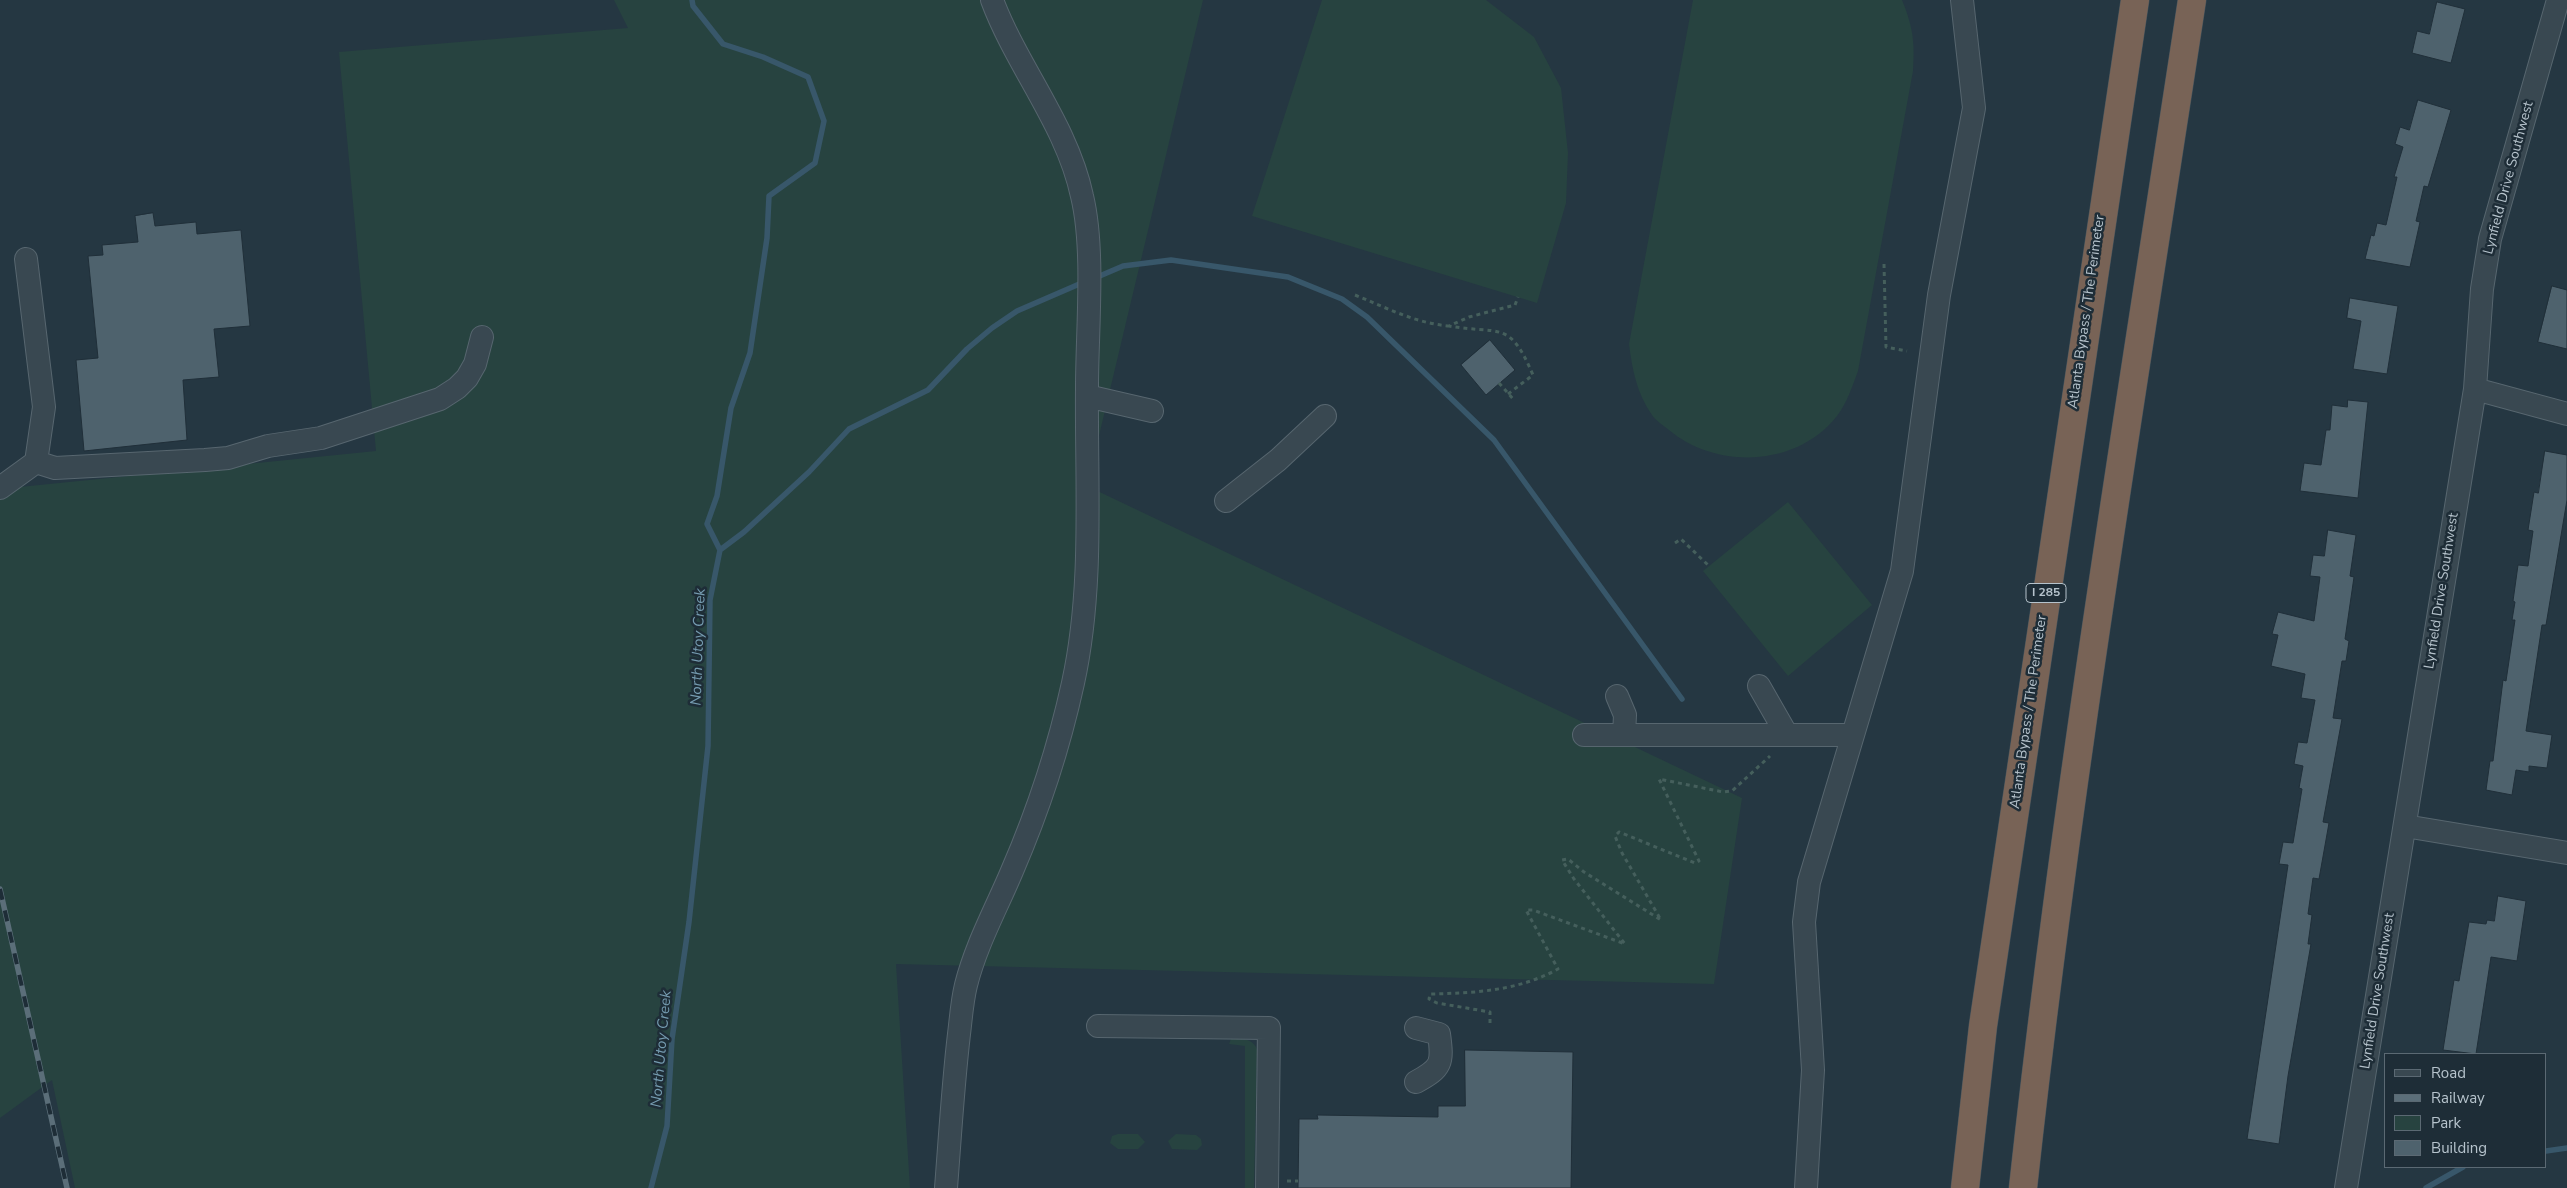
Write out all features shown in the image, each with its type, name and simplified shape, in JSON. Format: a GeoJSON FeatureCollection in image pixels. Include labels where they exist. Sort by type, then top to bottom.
{"type":"FeatureCollection","features":[{"type":"Feature","properties":{"kind":"highway","name":"Atlanta Bypass / The Perimeter"},"geometry":{"type":"LineString","coordinates":[[1965,1188],[1986,1006],[2135,0]]}},
{"type":"Feature","properties":{"kind":"highway"},"geometry":{"type":"LineString","coordinates":[[2022,1188],[2039,1041],[2085,711],[2192,0]]}},
{"type":"Feature","properties":{"kind":"street"},"geometry":{"type":"LineString","coordinates":[[946,1188],[965,987],[986,925],[1012,870],[1058,746],[1074,680],[1084,611],[1088,252],[1083,199],[1075,167],[1046,106],[1022,64],[992,0]]}},
{"type":"Feature","properties":{"kind":"street"},"geometry":{"type":"LineString","coordinates":[[1806,1188],[1813,1070],[1804,922],[1810,882],[1902,571],[1939,295],[1974,108],[1962,0]]}},
{"type":"Feature","properties":{"kind":"street","name":"Lynfield Drive Southwest"},"geometry":{"type":"LineString","coordinates":[[2346,1188],[2475,388],[2482,289],[2490,240],[2558,0]]}},
{"type":"Feature","properties":{"kind":"street"},"geometry":{"type":"LineString","coordinates":[[0,488],[36,462],[44,407],[26,259]]}},
{"type":"Feature","properties":{"kind":"street"},"geometry":{"type":"LineString","coordinates":[[36,462],[55,468],[205,460],[228,458],[268,446],[321,438],[422,406],[452,392],[467,378],[474,364],[482,337]]}},
{"type":"Feature","properties":{"kind":"street"},"geometry":{"type":"LineString","coordinates":[[2475,388],[2567,414]]}},
{"type":"Feature","properties":{"kind":"street"},"geometry":{"type":"LineString","coordinates":[[1087,396],[1152,411]]}},
{"type":"Feature","properties":{"kind":"street"},"geometry":{"type":"LineString","coordinates":[[1226,501],[1278,460],[1325,416]]}},
{"type":"Feature","properties":{"kind":"street"},"geometry":{"type":"LineString","coordinates":[[1759,686],[1787,735]]}},
{"type":"Feature","properties":{"kind":"street"},"geometry":{"type":"LineString","coordinates":[[1617,696],[1625,715],[1624,735]]}},
{"type":"Feature","properties":{"kind":"street"},"geometry":{"type":"LineString","coordinates":[[1584,735],[1852,735]]}},
{"type":"Feature","properties":{"kind":"street"},"geometry":{"type":"LineString","coordinates":[[2405,826],[2567,852]]}},
{"type":"Feature","properties":{"kind":"street"},"geometry":{"type":"LineString","coordinates":[[1098,1026],[1277,1027],[1267,1188]]}},
{"type":"Feature","properties":{"kind":"street"},"geometry":{"type":"LineString","coordinates":[[1416,1028],[1439,1034],[1442,1056],[1434,1072],[1416,1082]]}},
{"type":"Feature","properties":{"kind":"path"},"geometry":{"type":"LineString","coordinates":[[1884,264],[1886,347],[1907,351]]}},
{"type":"Feature","properties":{"kind":"path"},"geometry":{"type":"LineString","coordinates":[[1355,296],[1410,320],[1427,324],[1495,330],[1516,340],[1533,375],[1508,394]]}},
{"type":"Feature","properties":{"kind":"path"},"geometry":{"type":"LineString","coordinates":[[1449,326],[1469,317],[1515,305],[1518,297]]}},
{"type":"Feature","properties":{"kind":"path"},"geometry":{"type":"LineString","coordinates":[[1499,383],[1514,400]]}},
{"type":"Feature","properties":{"kind":"path"},"geometry":{"type":"LineString","coordinates":[[1675,543],[1681,539],[1709,566]]}},
{"type":"Feature","properties":{"kind":"path"},"geometry":{"type":"LineString","coordinates":[[1490,1023],[1490,1012],[1438,1003],[1429,999],[1430,994],[1503,989],[1519,985],[1558,969],[1526,910],[1533,910],[1625,944],[1574,879],[1562,860],[1568,859],[1584,872],[1661,920],[1622,852],[1615,836],[1619,832],[1695,863],[1699,861],[1659,779],[1724,792],[1732,791],[1788,740],[1787,735]]}},
{"type":"Feature","properties":{"kind":"green space"},"geometry":{"type":"Polygon","coordinates":[[[614,0],[1203,0],[1087,486],[1742,798],[1714,984],[896,964],[910,1188],[75,1188],[52,1080],[0,1118],[0,489],[376,451],[339,52],[628,28],[614,0]]]}},
{"type":"Feature","properties":{"kind":"green space"},"geometry":{"type":"Polygon","coordinates":[[[1322,0],[1486,0],[1534,37],[1561,88],[1568,153],[1566,203],[1537,303],[1252,216],[1322,0]]]}},
{"type":"Feature","properties":{"kind":"green space"},"geometry":{"type":"Polygon","coordinates":[[[1693,0],[1902,0],[1909,18],[1912,35],[1914,51],[1913,71],[1858,371],[1841,411],[1820,433],[1801,445],[1779,453],[1756,457],[1733,457],[1710,452],[1688,443],[1662,425],[1652,415],[1642,399],[1636,381],[1629,344],[1693,0]]]}},
{"type":"Feature","properties":{"kind":"green space"},"geometry":{"type":"Polygon","coordinates":[[[1788,502],[1872,605],[1788,676],[1703,571],[1788,502]]]}},
{"type":"Feature","properties":{"kind":"green space"},"geometry":{"type":"Polygon","coordinates":[[[1231,1039],[1242,1039],[1252,1042],[1257,1049],[1254,1188],[1245,1188],[1245,1046],[1229,1044],[1231,1039]]]}},
{"type":"Feature","properties":{"kind":"green space"},"geometry":{"type":"Polygon","coordinates":[[[1118,1134],[1138,1134],[1145,1142],[1138,1149],[1118,1149],[1110,1143],[1112,1136],[1118,1134]]]}},
{"type":"Feature","properties":{"kind":"green space"},"geometry":{"type":"Polygon","coordinates":[[[1176,1134],[1196,1135],[1201,1139],[1202,1145],[1197,1150],[1172,1149],[1168,1141],[1176,1134]]]}},
{"type":"Feature","properties":{"kind":"building"},"geometry":{"type":"Polygon","coordinates":[[[2437,2],[2465,9],[2451,63],[2412,53],[2417,31],[2429,34],[2437,2]]]}},
{"type":"Feature","properties":{"kind":"building"},"geometry":{"type":"Polygon","coordinates":[[[2418,100],[2451,110],[2428,187],[2424,186],[2416,221],[2420,222],[2410,267],[2365,259],[2371,235],[2374,236],[2377,223],[2386,225],[2397,177],[2394,177],[2403,147],[2395,144],[2400,127],[2409,130],[2418,100]]]}},
{"type":"Feature","properties":{"kind":"building"},"geometry":{"type":"Polygon","coordinates":[[[153,213],[155,226],[196,222],[197,234],[241,230],[250,326],[214,329],[219,377],[183,380],[187,440],[84,451],[76,360],[98,358],[88,256],[103,255],[102,245],[138,242],[135,216],[153,213]]]}},
{"type":"Feature","properties":{"kind":"building"},"geometry":{"type":"Polygon","coordinates":[[[2552,286],[2567,290],[2567,349],[2538,342],[2552,286]]]}},
{"type":"Feature","properties":{"kind":"building"},"geometry":{"type":"Polygon","coordinates":[[[2350,298],[2398,306],[2387,374],[2353,369],[2361,321],[2347,318],[2350,298]]]}},
{"type":"Feature","properties":{"kind":"building"},"geometry":{"type":"Polygon","coordinates":[[[1490,340],[1515,370],[1486,395],[1461,365],[1490,340]]]}},
{"type":"Feature","properties":{"kind":"building"},"geometry":{"type":"Polygon","coordinates":[[[2348,400],[2368,402],[2358,498],[2300,491],[2304,463],[2321,465],[2326,430],[2330,430],[2332,405],[2347,407],[2348,400]]]}},
{"type":"Feature","properties":{"kind":"building"},"geometry":{"type":"Polygon","coordinates":[[[2545,451],[2567,455],[2567,500],[2546,625],[2542,625],[2526,731],[2552,735],[2547,768],[2529,766],[2529,772],[2516,770],[2512,795],[2486,790],[2490,761],[2493,761],[2503,680],[2506,681],[2515,620],[2512,620],[2515,602],[2513,601],[2518,565],[2528,566],[2533,531],[2528,530],[2534,492],[2538,493],[2545,451]]]}},
{"type":"Feature","properties":{"kind":"building"},"geometry":{"type":"Polygon","coordinates":[[[2328,530],[2356,535],[2350,576],[2354,577],[2345,639],[2349,641],[2346,661],[2342,661],[2333,718],[2342,719],[2323,822],[2329,823],[2319,879],[2313,878],[2308,914],[2312,915],[2308,944],[2311,944],[2288,1076],[2279,1144],[2247,1139],[2288,865],[2279,864],[2283,842],[2293,843],[2302,789],[2299,788],[2303,766],[2294,764],[2298,742],[2307,743],[2315,700],[2301,698],[2305,674],[2271,666],[2278,635],[2272,634],[2278,612],[2314,621],[2320,577],[2310,576],[2313,555],[2324,556],[2328,530]]]}},
{"type":"Feature","properties":{"kind":"building"},"geometry":{"type":"Polygon","coordinates":[[[2498,896],[2526,901],[2517,961],[2491,957],[2476,1053],[2443,1050],[2454,980],[2459,981],[2469,922],[2486,924],[2487,920],[2494,921],[2498,896]]]}},
{"type":"Feature","properties":{"kind":"building"},"geometry":{"type":"Polygon","coordinates":[[[1465,1050],[1573,1052],[1571,1188],[1298,1188],[1299,1119],[1318,1119],[1317,1115],[1438,1117],[1438,1106],[1465,1106],[1465,1050]]]}},
{"type":"Feature","properties":{"kind":"waterway","name":"North Utoy Creek"},"geometry":{"type":"LineString","coordinates":[[651,1188],[667,1126],[672,1039],[689,922],[708,746],[710,600],[720,550],[707,524],[717,496],[731,408],[750,353],[767,238],[769,196],[815,163],[824,121],[808,77],[763,57],[723,44],[693,6],[692,0]]}},
{"type":"Feature","properties":{"kind":"waterway"},"geometry":{"type":"LineString","coordinates":[[1095,278],[1123,266],[1171,260],[1288,277],[1342,299],[1367,317],[1494,440],[1682,699]]}},
{"type":"Feature","properties":{"kind":"waterway"},"geometry":{"type":"LineString","coordinates":[[720,550],[744,532],[809,472],[849,429],[928,390],[967,349],[992,328],[1017,311],[1084,282]]}},
{"type":"Feature","properties":{"kind":"waterway"},"geometry":{"type":"LineString","coordinates":[[2547,1151],[2567,1148]]}},
{"type":"Feature","properties":{"kind":"waterway"},"geometry":{"type":"LineString","coordinates":[[2426,1188],[2461,1168]]}},
{"type":"Feature","properties":{"kind":"railway"},"geometry":{"type":"LineString","coordinates":[[0,889],[67,1188]]}}]}
